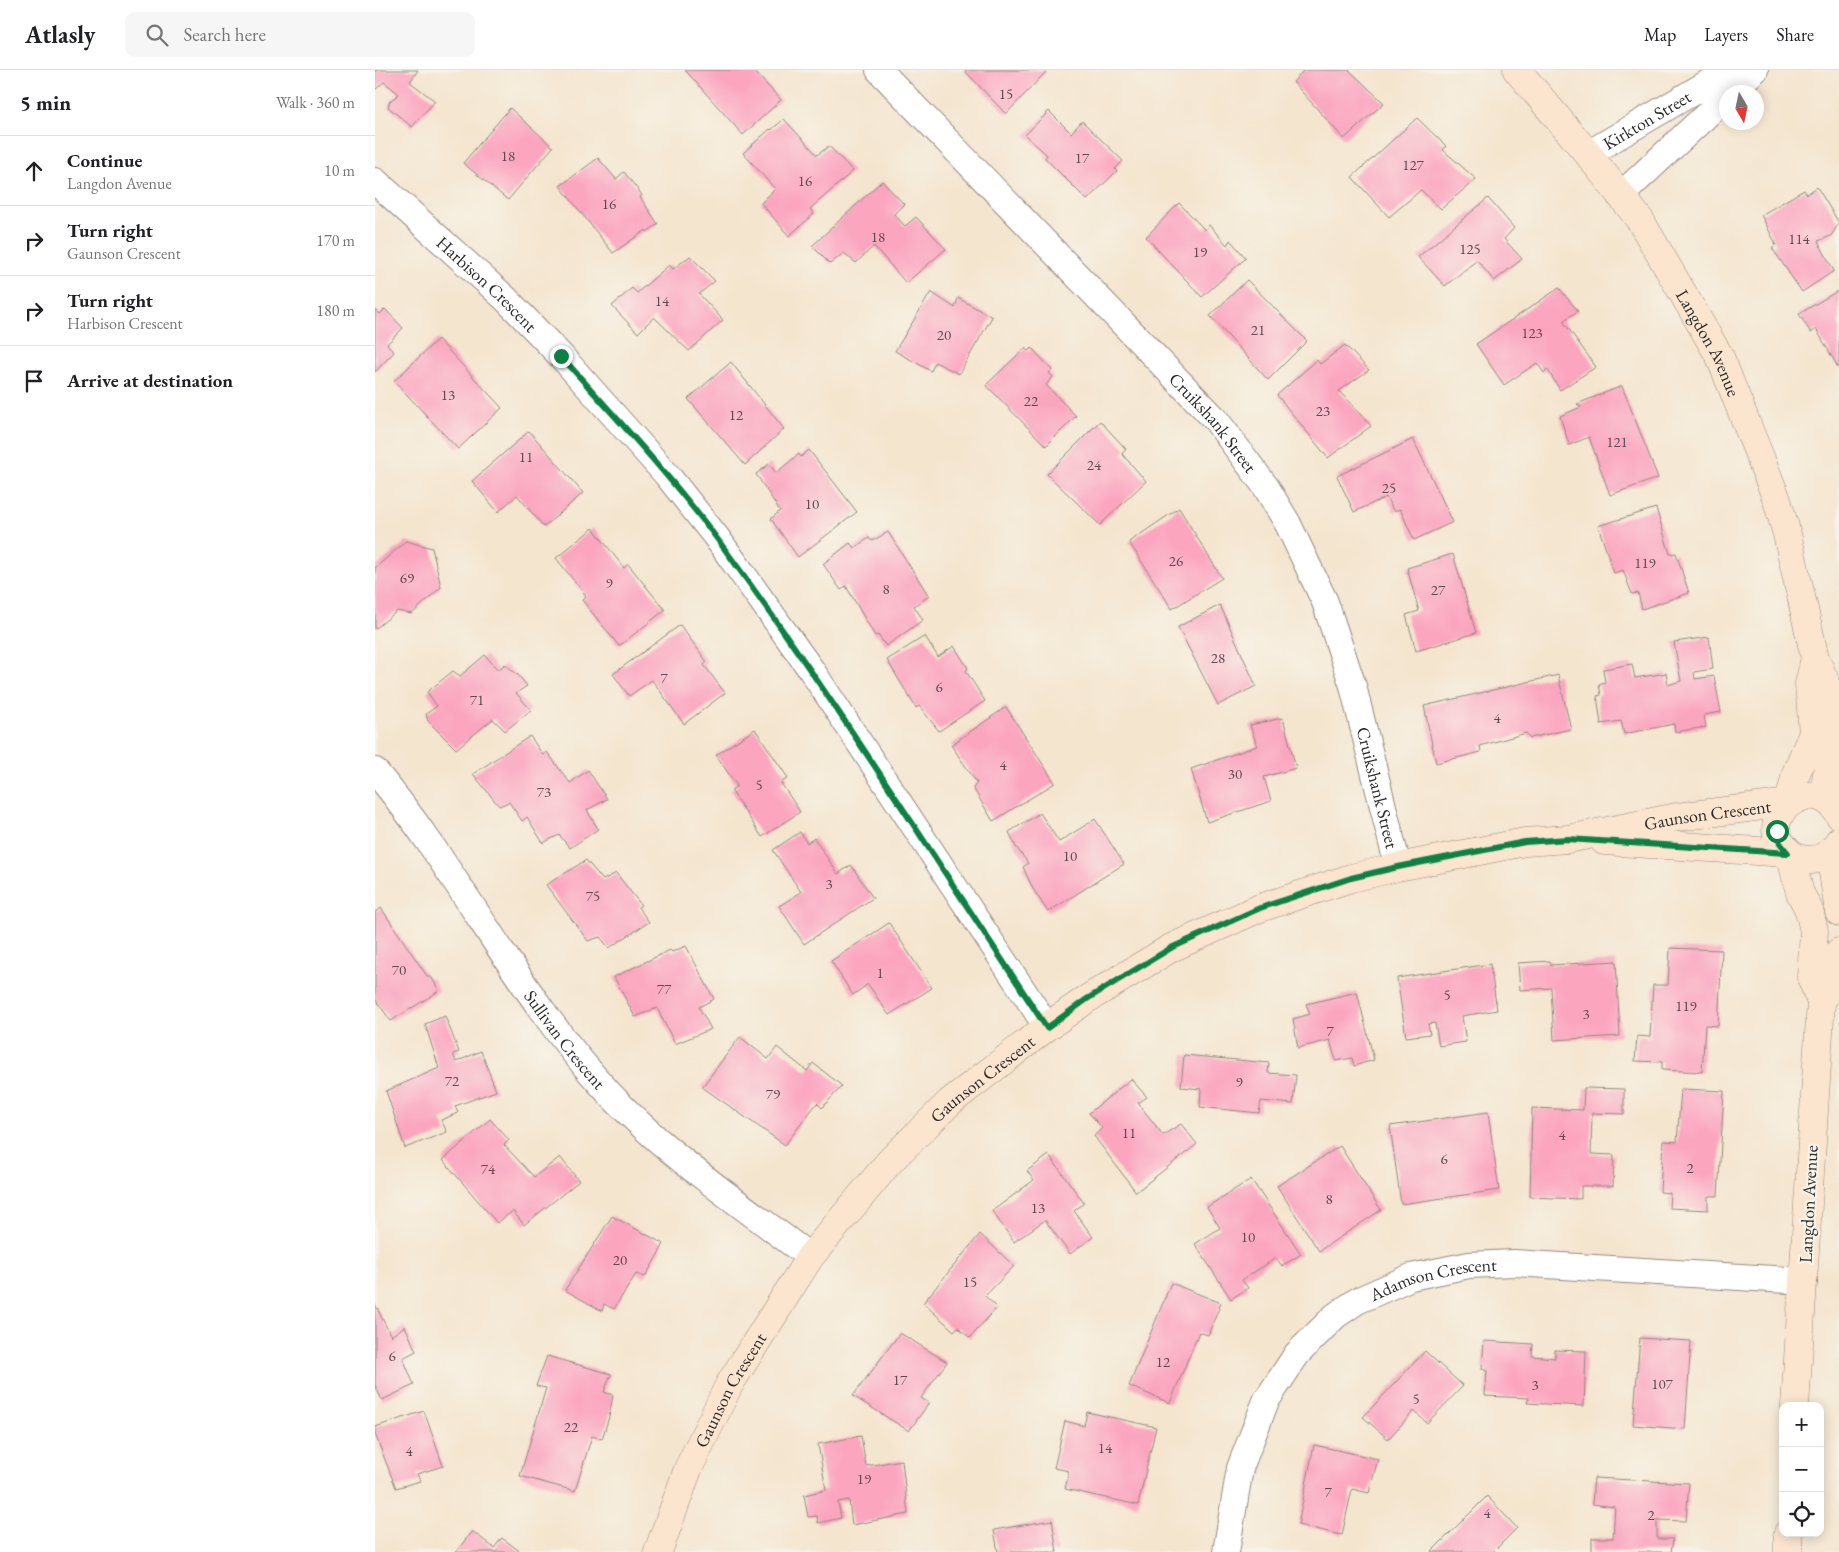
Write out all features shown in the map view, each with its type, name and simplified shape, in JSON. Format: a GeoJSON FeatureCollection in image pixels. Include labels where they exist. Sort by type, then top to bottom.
{"type":"FeatureCollection","features":[{"type":"Feature","properties":{"kind":"street","name":"Cruikshank Street"},"geometry":{"type":"LineString","coordinates":[[879,70],[1216,420],[1266,487],[1288,524],[1325,602],[1353,686],[1398,867]]}},
{"type":"Feature","properties":{"kind":"street","name":"Langdon Avenue"},"geometry":{"type":"LineString","coordinates":[[1517,70],[1588,154],[1640,220],[1657,247],[1720,357],[1776,497],[1787,534],[1815,658],[1833,699],[1835,714],[1823,727],[1813,733],[1796,773],[1789,803]]}},
{"type":"Feature","properties":{"kind":"street","name":"Kirkton Street"},"geometry":{"type":"LineString","coordinates":[[1588,154],[1730,70]]}},
{"type":"Feature","properties":{"kind":"street"},"geometry":{"type":"LineString","coordinates":[[1739,85],[1755,70]]}},
{"type":"Feature","properties":{"kind":"street","name":"Kirkton Street"},"geometry":{"type":"LineString","coordinates":[[1621,196],[1719,104]]}},
{"type":"Feature","properties":{"kind":"street","name":"Harbison Crescent"},"geometry":{"type":"LineString","coordinates":[[375,181],[506,299],[561,356],[667,475],[717,538],[812,671],[1047,1028]]}},
{"type":"Feature","properties":{"kind":"street","name":"Langdon Avenue"},"geometry":{"type":"LineString","coordinates":[[1823,727],[1827,780],[1837,812]]}},
{"type":"Feature","properties":{"kind":"street","name":"Sullivan Crescent"},"geometry":{"type":"LineString","coordinates":[[375,771],[425,837],[557,1031],[608,1093],[665,1147],[810,1257]]}},
{"type":"Feature","properties":{"kind":"street","name":"Langdon Avenue"},"geometry":{"type":"LineString","coordinates":[[1795,1402],[1821,1002],[1811,977],[1814,931],[1809,910],[1800,893],[1789,853],[1780,843],[1777,831],[1779,814],[1789,803],[1807,795],[1819,797],[1831,803],[1837,812]]}},
{"type":"Feature","properties":{"kind":"street","name":"Gaunson Crescent"},"geometry":{"type":"LineString","coordinates":[[658,1552],[688,1469],[729,1385],[810,1257],[891,1160],[944,1108],[1087,999],[1171,948],[1260,908],[1351,878],[1525,842],[1568,839],[1677,817],[1789,803]]}},
{"type":"Feature","properties":{"kind":"street","name":"Gaunson Crescent"},"geometry":{"type":"LineString","coordinates":[[1568,839],[1789,853]]}},
{"type":"Feature","properties":{"kind":"street"},"geometry":{"type":"LineString","coordinates":[[1789,853],[1799,859],[1812,860],[1824,857],[1837,845]]}},
{"type":"Feature","properties":{"kind":"street"},"geometry":{"type":"LineString","coordinates":[[1811,918],[1839,913],[1832,866],[1837,845]]}},
{"type":"Feature","properties":{"kind":"street","name":"Langdon Avenue"},"geometry":{"type":"LineString","coordinates":[[1821,1002],[1837,977],[1839,952]]}},
{"type":"Feature","properties":{"kind":"street","name":"Adamson Crescent"},"geometry":{"type":"LineString","coordinates":[[1226,1552],[1241,1468],[1266,1401],[1297,1354],[1335,1316],[1357,1301],[1411,1277],[1478,1264],[1514,1263],[1804,1281]]}},
{"type":"Feature","properties":{"kind":"street"},"geometry":{"type":"LineString","coordinates":[[1788,1537],[1788,1552]]}},
{"type":"Feature","properties":{"kind":"building"},"geometry":{"type":"Polygon","coordinates":[[[375,70],[418,70],[410,82],[435,101],[412,127],[388,107],[390,101],[399,94],[384,82],[375,88],[375,70]]]}},
{"type":"Feature","properties":{"kind":"building"},"geometry":{"type":"Polygon","coordinates":[[[685,70],[753,70],[781,100],[743,135],[685,70]]]}},
{"type":"Feature","properties":{"kind":"building"},"geometry":{"type":"Polygon","coordinates":[[[964,70],[1044,70],[1046,72],[1006,114],[964,70]]]}},
{"type":"Feature","properties":{"kind":"building"},"geometry":{"type":"Polygon","coordinates":[[[1304,70],[1349,70],[1384,103],[1344,139],[1293,82],[1304,70]]]}},
{"type":"Feature","properties":{"kind":"building"},"geometry":{"type":"Polygon","coordinates":[[[510,108],[553,147],[508,200],[463,163],[510,108]]]}},
{"type":"Feature","properties":{"kind":"building"},"geometry":{"type":"Polygon","coordinates":[[[1049,111],[1071,133],[1082,121],[1123,161],[1115,169],[1117,171],[1087,200],[1045,158],[1047,155],[1025,135],[1049,111]]]}},
{"type":"Feature","properties":{"kind":"building"},"geometry":{"type":"Polygon","coordinates":[[[1417,118],[1446,146],[1443,150],[1476,179],[1441,209],[1421,190],[1389,217],[1352,177],[1417,118]]]}},
{"type":"Feature","properties":{"kind":"building"},"geometry":{"type":"Polygon","coordinates":[[[784,119],[817,155],[829,146],[853,171],[810,209],[814,214],[789,236],[761,203],[775,189],[743,153],[784,119]]]}},
{"type":"Feature","properties":{"kind":"building"},"geometry":{"type":"Polygon","coordinates":[[[598,158],[616,179],[624,172],[642,195],[640,197],[658,224],[613,253],[560,186],[598,158]]]}},
{"type":"Feature","properties":{"kind":"building"},"geometry":{"type":"Polygon","coordinates":[[[882,181],[904,204],[894,214],[905,226],[916,217],[946,249],[906,283],[874,246],[856,263],[844,253],[830,264],[812,246],[882,181]]]}},
{"type":"Feature","properties":{"kind":"building"},"geometry":{"type":"Polygon","coordinates":[[[1817,187],[1839,223],[1831,236],[1818,241],[1834,271],[1802,292],[1772,248],[1776,244],[1761,215],[1804,190],[1807,194],[1817,187]]]}},
{"type":"Feature","properties":{"kind":"building"},"geometry":{"type":"Polygon","coordinates":[[[1488,198],[1514,228],[1504,239],[1522,259],[1494,281],[1477,260],[1445,286],[1418,257],[1488,198]]]}},
{"type":"Feature","properties":{"kind":"building"},"geometry":{"type":"Polygon","coordinates":[[[1179,203],[1205,230],[1209,225],[1227,245],[1230,240],[1246,258],[1202,297],[1146,237],[1179,203]]]}},
{"type":"Feature","properties":{"kind":"building"},"geometry":{"type":"Polygon","coordinates":[[[690,256],[715,281],[699,294],[723,320],[689,351],[654,317],[638,333],[612,306],[632,288],[637,293],[669,265],[673,269],[690,256]]]}},
{"type":"Feature","properties":{"kind":"building"},"geometry":{"type":"Polygon","coordinates":[[[1247,280],[1307,341],[1268,380],[1210,316],[1247,280]]]}},
{"type":"Feature","properties":{"kind":"building"},"geometry":{"type":"Polygon","coordinates":[[[1559,288],[1578,311],[1563,321],[1596,367],[1560,390],[1547,369],[1544,373],[1537,363],[1504,385],[1476,344],[1559,288]]]}},
{"type":"Feature","properties":{"kind":"building"},"geometry":{"type":"Polygon","coordinates":[[[1839,290],[1839,369],[1816,329],[1811,333],[1799,314],[1839,290]]]}},
{"type":"Feature","properties":{"kind":"building"},"geometry":{"type":"Polygon","coordinates":[[[931,292],[955,308],[958,298],[992,317],[959,374],[935,362],[931,371],[895,351],[931,292]]]}},
{"type":"Feature","properties":{"kind":"building"},"geometry":{"type":"Polygon","coordinates":[[[375,309],[380,314],[385,309],[403,328],[387,344],[394,352],[375,372],[375,309]]]}},
{"type":"Feature","properties":{"kind":"building"},"geometry":{"type":"Polygon","coordinates":[[[438,339],[502,408],[458,449],[394,381],[438,339]]]}},
{"type":"Feature","properties":{"kind":"building"},"geometry":{"type":"Polygon","coordinates":[[[1345,345],[1369,370],[1339,391],[1371,426],[1328,458],[1277,395],[1317,360],[1320,364],[1345,345]]]}},
{"type":"Feature","properties":{"kind":"building"},"geometry":{"type":"Polygon","coordinates":[[[1025,348],[1028,351],[1032,348],[1052,370],[1049,373],[1053,377],[1046,385],[1076,416],[1046,446],[986,385],[1025,348]]]}},
{"type":"Feature","properties":{"kind":"building"},"geometry":{"type":"Polygon","coordinates":[[[731,362],[784,429],[745,465],[688,399],[731,362]]]}},
{"type":"Feature","properties":{"kind":"building"},"geometry":{"type":"Polygon","coordinates":[[[1622,386],[1658,478],[1610,495],[1589,437],[1569,445],[1560,416],[1581,407],[1577,404],[1622,386]]]}},
{"type":"Feature","properties":{"kind":"building"},"geometry":{"type":"Polygon","coordinates":[[[1100,421],[1126,449],[1122,454],[1146,481],[1100,525],[1047,474],[1100,421]]]}},
{"type":"Feature","properties":{"kind":"building"},"geometry":{"type":"Polygon","coordinates":[[[529,431],[583,493],[544,527],[517,495],[498,512],[472,481],[529,431]]]}},
{"type":"Feature","properties":{"kind":"building"},"geometry":{"type":"Polygon","coordinates":[[[1413,439],[1453,522],[1414,540],[1400,509],[1394,512],[1386,497],[1354,512],[1337,476],[1413,439]]]}},
{"type":"Feature","properties":{"kind":"building"},"geometry":{"type":"Polygon","coordinates":[[[809,450],[857,512],[798,557],[771,519],[780,511],[756,474],[769,464],[776,473],[799,454],[801,457],[809,450]]]}},
{"type":"Feature","properties":{"kind":"building"},"geometry":{"type":"Polygon","coordinates":[[[1179,508],[1222,578],[1172,609],[1129,542],[1179,508]]]}},
{"type":"Feature","properties":{"kind":"building"},"geometry":{"type":"Polygon","coordinates":[[[1656,508],[1670,554],[1676,553],[1689,593],[1642,609],[1638,593],[1632,594],[1623,570],[1614,573],[1598,526],[1656,508]]]}},
{"type":"Feature","properties":{"kind":"building"},"geometry":{"type":"Polygon","coordinates":[[[593,528],[624,568],[628,564],[665,610],[619,646],[582,600],[586,596],[556,558],[593,528]]]}},
{"type":"Feature","properties":{"kind":"building"},"geometry":{"type":"Polygon","coordinates":[[[888,532],[929,596],[914,606],[923,620],[886,646],[878,635],[875,636],[846,586],[841,590],[823,564],[850,543],[854,548],[869,538],[872,541],[888,532]]]}},
{"type":"Feature","properties":{"kind":"building"},"geometry":{"type":"Polygon","coordinates":[[[406,541],[432,548],[441,587],[412,614],[397,611],[375,629],[375,568],[406,541]]]}},
{"type":"Feature","properties":{"kind":"building"},"geometry":{"type":"Polygon","coordinates":[[[1453,554],[1476,633],[1416,651],[1406,615],[1419,611],[1407,568],[1453,554]]]}},
{"type":"Feature","properties":{"kind":"building"},"geometry":{"type":"Polygon","coordinates":[[[1220,605],[1256,686],[1218,705],[1178,627],[1220,605]]]}},
{"type":"Feature","properties":{"kind":"building"},"geometry":{"type":"Polygon","coordinates":[[[680,625],[707,662],[704,665],[725,693],[684,724],[652,680],[629,696],[613,674],[680,625]]]}},
{"type":"Feature","properties":{"kind":"building"},"geometry":{"type":"Polygon","coordinates":[[[925,636],[938,657],[954,646],[968,668],[966,671],[985,701],[939,731],[919,706],[916,708],[887,660],[925,636]]]}},
{"type":"Feature","properties":{"kind":"building"},"geometry":{"type":"Polygon","coordinates":[[[1709,637],[1713,669],[1694,672],[1695,679],[1714,676],[1721,712],[1704,715],[1706,727],[1675,732],[1674,724],[1624,734],[1621,721],[1601,724],[1597,696],[1601,695],[1599,684],[1605,682],[1603,669],[1632,664],[1635,678],[1666,673],[1668,685],[1681,681],[1674,642],[1709,637]]]}},
{"type":"Feature","properties":{"kind":"building"},"geometry":{"type":"Polygon","coordinates":[[[485,655],[498,670],[505,664],[518,675],[527,686],[516,693],[531,710],[505,731],[493,719],[456,749],[428,721],[426,714],[437,706],[427,692],[453,671],[460,676],[485,655]]]}},
{"type":"Feature","properties":{"kind":"building"},"geometry":{"type":"Polygon","coordinates":[[[1558,675],[1571,729],[1530,738],[1526,733],[1480,746],[1481,752],[1436,763],[1424,706],[1558,675]]]}},
{"type":"Feature","properties":{"kind":"building"},"geometry":{"type":"Polygon","coordinates":[[[1006,707],[1055,783],[993,821],[973,788],[977,783],[951,745],[1006,707]]]}},
{"type":"Feature","properties":{"kind":"building"},"geometry":{"type":"Polygon","coordinates":[[[1283,718],[1296,768],[1264,777],[1271,801],[1207,822],[1191,769],[1257,746],[1250,725],[1283,718]]]}},
{"type":"Feature","properties":{"kind":"building"},"geometry":{"type":"Polygon","coordinates":[[[755,729],[788,778],[781,783],[800,812],[762,837],[731,790],[737,786],[716,755],[755,729]]]}},
{"type":"Feature","properties":{"kind":"building"},"geometry":{"type":"Polygon","coordinates":[[[530,736],[543,755],[547,752],[570,783],[588,770],[607,799],[587,810],[598,829],[570,848],[559,835],[543,843],[527,817],[522,821],[509,802],[499,806],[473,774],[530,736]]]}},
{"type":"Feature","properties":{"kind":"building"},"geometry":{"type":"Polygon","coordinates":[[[1040,813],[1059,842],[1095,819],[1124,864],[1048,912],[1033,889],[1023,867],[1028,863],[1016,847],[1009,832],[1040,813]]]}},
{"type":"Feature","properties":{"kind":"building"},"geometry":{"type":"Polygon","coordinates":[[[800,832],[807,843],[814,838],[838,874],[851,865],[873,898],[804,944],[779,906],[801,892],[773,850],[800,832]]]}},
{"type":"Feature","properties":{"kind":"building"},"geometry":{"type":"Polygon","coordinates":[[[586,860],[603,880],[616,873],[641,905],[638,907],[649,922],[609,948],[600,937],[588,941],[546,885],[586,860]]]}},
{"type":"Feature","properties":{"kind":"building"},"geometry":{"type":"Polygon","coordinates":[[[381,908],[427,976],[432,978],[439,991],[391,1021],[375,999],[375,912],[381,908]]]}},
{"type":"Feature","properties":{"kind":"building"},"geometry":{"type":"Polygon","coordinates":[[[889,923],[932,988],[889,1015],[868,984],[853,995],[831,961],[889,923]]]}},
{"type":"Feature","properties":{"kind":"building"},"geometry":{"type":"Polygon","coordinates":[[[686,946],[714,999],[699,1007],[711,1029],[675,1044],[657,1008],[635,1017],[614,977],[670,950],[672,952],[686,946]]]}},
{"type":"Feature","properties":{"kind":"building"},"geometry":{"type":"Polygon","coordinates":[[[1670,948],[1722,950],[1718,1026],[1705,1025],[1702,1072],[1662,1070],[1662,1062],[1635,1061],[1637,1036],[1650,1037],[1653,985],[1668,985],[1670,948]]]}},
{"type":"Feature","properties":{"kind":"building"},"geometry":{"type":"Polygon","coordinates":[[[1550,961],[1551,965],[1616,961],[1620,1036],[1554,1040],[1551,988],[1520,990],[1518,963],[1550,961]]]}},
{"type":"Feature","properties":{"kind":"building"},"geometry":{"type":"Polygon","coordinates":[[[1490,964],[1497,1010],[1462,1016],[1466,1042],[1439,1046],[1435,1023],[1428,1024],[1430,1034],[1406,1037],[1397,978],[1490,964]]]}},
{"type":"Feature","properties":{"kind":"building"},"geometry":{"type":"Polygon","coordinates":[[[1357,992],[1374,1060],[1354,1066],[1352,1058],[1336,1061],[1330,1040],[1298,1048],[1293,1019],[1310,1014],[1306,1004],[1357,992]]]}},
{"type":"Feature","properties":{"kind":"building"},"geometry":{"type":"Polygon","coordinates":[[[445,1016],[459,1052],[453,1054],[456,1062],[481,1051],[496,1091],[455,1106],[458,1113],[441,1120],[447,1132],[405,1148],[386,1091],[439,1068],[425,1024],[445,1016]]]}},
{"type":"Feature","properties":{"kind":"building"},"geometry":{"type":"Polygon","coordinates":[[[740,1037],[768,1059],[777,1047],[807,1071],[813,1063],[842,1086],[822,1108],[817,1103],[785,1145],[702,1087],[740,1037]]]}},
{"type":"Feature","properties":{"kind":"building"},"geometry":{"type":"Polygon","coordinates":[[[1184,1055],[1269,1063],[1268,1073],[1296,1075],[1293,1104],[1261,1101],[1259,1113],[1200,1107],[1201,1089],[1181,1087],[1184,1055]]]}},
{"type":"Feature","properties":{"kind":"building"},"geometry":{"type":"Polygon","coordinates":[[[1131,1079],[1147,1097],[1138,1103],[1163,1135],[1181,1124],[1197,1144],[1136,1192],[1094,1136],[1102,1128],[1089,1113],[1131,1079]]]}},
{"type":"Feature","properties":{"kind":"building"},"geometry":{"type":"Polygon","coordinates":[[[1584,1088],[1624,1089],[1624,1114],[1592,1113],[1591,1154],[1614,1155],[1613,1186],[1581,1186],[1581,1199],[1530,1197],[1532,1108],[1583,1110],[1584,1088]]]}},
{"type":"Feature","properties":{"kind":"building"},"geometry":{"type":"Polygon","coordinates":[[[1681,1089],[1724,1091],[1718,1196],[1708,1196],[1708,1210],[1669,1208],[1670,1193],[1660,1192],[1663,1141],[1677,1142],[1681,1089]]]}},
{"type":"Feature","properties":{"kind":"building"},"geometry":{"type":"Polygon","coordinates":[[[1488,1112],[1499,1190],[1401,1204],[1390,1126],[1488,1112]]]}},
{"type":"Feature","properties":{"kind":"building"},"geometry":{"type":"Polygon","coordinates":[[[490,1119],[509,1140],[504,1145],[534,1177],[560,1157],[579,1181],[524,1225],[513,1211],[497,1223],[443,1160],[490,1119]]]}},
{"type":"Feature","properties":{"kind":"building"},"geometry":{"type":"Polygon","coordinates":[[[1340,1146],[1381,1210],[1319,1251],[1277,1186],[1340,1146]]]}},
{"type":"Feature","properties":{"kind":"building"},"geometry":{"type":"Polygon","coordinates":[[[1049,1155],[1084,1203],[1074,1211],[1093,1237],[1070,1254],[1045,1220],[1014,1242],[992,1211],[1034,1180],[1027,1171],[1049,1155]]]}},
{"type":"Feature","properties":{"kind":"building"},"geometry":{"type":"Polygon","coordinates":[[[1251,1179],[1301,1254],[1282,1266],[1276,1258],[1242,1280],[1248,1288],[1231,1299],[1195,1244],[1220,1228],[1207,1207],[1251,1179]]]}},
{"type":"Feature","properties":{"kind":"building"},"geometry":{"type":"Polygon","coordinates":[[[612,1216],[664,1244],[645,1277],[636,1274],[614,1309],[604,1304],[602,1311],[565,1290],[612,1216]]]}},
{"type":"Feature","properties":{"kind":"building"},"geometry":{"type":"Polygon","coordinates":[[[980,1234],[1014,1266],[985,1296],[997,1307],[970,1338],[958,1327],[954,1331],[923,1303],[980,1234]]]}},
{"type":"Feature","properties":{"kind":"building"},"geometry":{"type":"Polygon","coordinates":[[[1171,1283],[1221,1303],[1208,1335],[1199,1332],[1170,1403],[1129,1386],[1171,1283]]]}},
{"type":"Feature","properties":{"kind":"building"},"geometry":{"type":"Polygon","coordinates":[[[375,1304],[391,1336],[405,1326],[416,1351],[403,1358],[414,1385],[382,1400],[375,1385],[375,1304]]]}},
{"type":"Feature","properties":{"kind":"building"},"geometry":{"type":"Polygon","coordinates":[[[900,1333],[947,1362],[921,1398],[929,1403],[909,1431],[853,1396],[900,1333]]]}},
{"type":"Feature","properties":{"kind":"building"},"geometry":{"type":"Polygon","coordinates":[[[1640,1338],[1691,1341],[1685,1429],[1633,1425],[1640,1338]]]}},
{"type":"Feature","properties":{"kind":"building"},"geometry":{"type":"Polygon","coordinates":[[[1484,1341],[1533,1344],[1532,1356],[1555,1358],[1555,1350],[1586,1351],[1584,1406],[1527,1403],[1529,1398],[1485,1396],[1487,1371],[1482,1369],[1484,1341]]]}},
{"type":"Feature","properties":{"kind":"building"},"geometry":{"type":"Polygon","coordinates":[[[1425,1351],[1463,1386],[1427,1423],[1414,1411],[1388,1439],[1363,1417],[1425,1351]]]}},
{"type":"Feature","properties":{"kind":"building"},"geometry":{"type":"Polygon","coordinates":[[[547,1356],[611,1374],[604,1392],[613,1395],[609,1417],[602,1439],[592,1436],[575,1491],[520,1476],[546,1388],[536,1386],[547,1356]]]}},
{"type":"Feature","properties":{"kind":"building"},"geometry":{"type":"Polygon","coordinates":[[[424,1411],[443,1466],[417,1474],[420,1481],[396,1488],[375,1434],[375,1427],[424,1411]]]}},
{"type":"Feature","properties":{"kind":"building"},"geometry":{"type":"Polygon","coordinates":[[[1087,1412],[1156,1427],[1138,1505],[1065,1489],[1069,1471],[1054,1468],[1065,1421],[1084,1426],[1087,1412]]]}},
{"type":"Feature","properties":{"kind":"building"},"geometry":{"type":"Polygon","coordinates":[[[861,1436],[866,1466],[902,1460],[908,1514],[852,1525],[849,1500],[838,1502],[841,1518],[818,1523],[817,1516],[808,1517],[804,1495],[826,1490],[818,1444],[861,1436]]]}},
{"type":"Feature","properties":{"kind":"building"},"geometry":{"type":"Polygon","coordinates":[[[1314,1445],[1378,1459],[1369,1493],[1352,1489],[1342,1535],[1298,1525],[1314,1445]]]}},
{"type":"Feature","properties":{"kind":"building"},"geometry":{"type":"Polygon","coordinates":[[[1594,1478],[1689,1483],[1686,1521],[1657,1520],[1657,1539],[1673,1539],[1671,1552],[1592,1552],[1592,1538],[1613,1538],[1615,1507],[1592,1504],[1594,1478]]]}},
{"type":"Feature","properties":{"kind":"building"},"geometry":{"type":"Polygon","coordinates":[[[1487,1496],[1517,1528],[1493,1552],[1431,1552],[1487,1496]]]}},
{"type":"Feature","properties":{"kind":"building"},"geometry":{"type":"Polygon","coordinates":[[[1052,1520],[1057,1552],[998,1552],[994,1530],[1052,1520]]]}},
{"type":"Feature","properties":{"kind":"building"},"geometry":{"type":"Polygon","coordinates":[[[472,1531],[494,1548],[502,1538],[521,1552],[456,1552],[472,1531]]]}},
{"type":"Feature","properties":{"kind":"route"},"geometry":{"type":"LineString","coordinates":[[561,356],[667,475],[717,538],[812,671],[1047,1028],[1087,999],[1171,948],[1260,908],[1351,878],[1525,842],[1568,839],[1788,853],[1780,843],[1777,831]]}}]}
